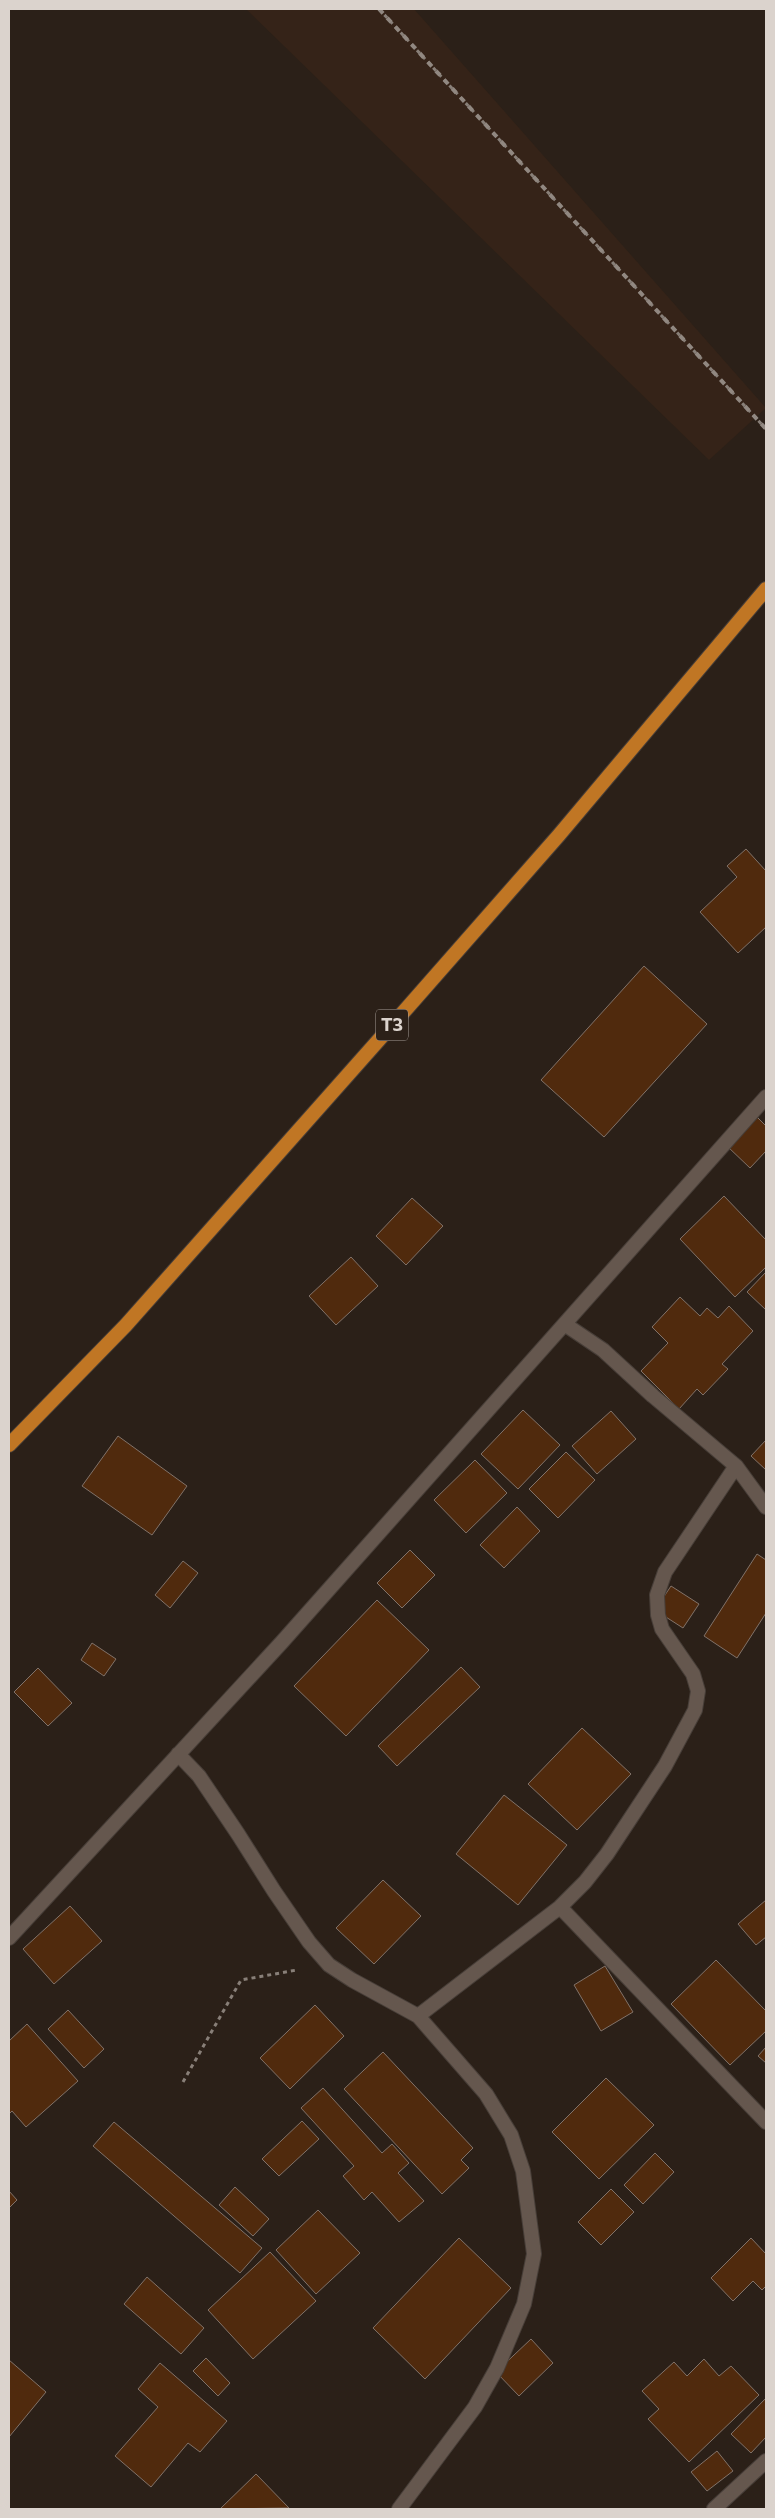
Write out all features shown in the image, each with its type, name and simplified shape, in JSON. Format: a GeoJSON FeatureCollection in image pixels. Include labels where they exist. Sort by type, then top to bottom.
{"type":"FeatureCollection","features":[{"type":"Feature","properties":{"kind":"highway","name":"T3"},"geometry":{"type":"LineString","coordinates":[[9,1445],[126,1325],[395,1022],[559,835],[764,591]]}},
{"type":"Feature","properties":{"kind":"street"},"geometry":{"type":"LineString","coordinates":[[9,1938],[282,1642],[766,1100]]}},
{"type":"Feature","properties":{"kind":"street"},"geometry":{"type":"LineString","coordinates":[[566,1325],[603,1350],[653,1396],[736,1466],[766,1507]]}},
{"type":"Feature","properties":{"kind":"street"},"geometry":{"type":"LineString","coordinates":[[418,2016],[560,1907],[585,1882],[607,1854],[665,1766],[695,1710],[698,1691],[693,1674],[662,1629],[658,1615],[657,1595],[665,1572],[736,1466]]}},
{"type":"Feature","properties":{"kind":"street"},"geometry":{"type":"LineString","coordinates":[[178,1754],[199,1776],[309,1942],[329,1965],[352,1980],[418,2016],[486,2094],[511,2135],[523,2171],[534,2254],[524,2304],[496,2368],[475,2407],[399,2509]]}},
{"type":"Feature","properties":{"kind":"street"},"geometry":{"type":"LineString","coordinates":[[560,1907],[766,2122]]}},
{"type":"Feature","properties":{"kind":"street"},"geometry":{"type":"LineString","coordinates":[[714,2509],[766,2460]]}},
{"type":"Feature","properties":{"kind":"path"},"geometry":{"type":"LineString","coordinates":[[379,9],[766,429]]}},
{"type":"Feature","properties":{"kind":"path"},"geometry":{"type":"LineString","coordinates":[[183,2082],[241,1980],[329,1965]]}},
{"type":"Feature","properties":{"kind":"shaded area"},"geometry":{"type":"Polygon","coordinates":[[[246,9],[414,9],[766,408],[709,460],[246,9]]]}},
{"type":"Feature","properties":{"kind":"building"},"geometry":{"type":"Polygon","coordinates":[[[746,849],[766,871],[766,927],[738,953],[700,912],[737,877],[727,866],[746,849]]]}},
{"type":"Feature","properties":{"kind":"building"},"geometry":{"type":"Polygon","coordinates":[[[644,966],[707,1024],[604,1137],[541,1080],[644,966]]]}},
{"type":"Feature","properties":{"kind":"building"},"geometry":{"type":"Polygon","coordinates":[[[756,1116],[766,1126],[766,1151],[750,1168],[727,1146],[756,1116]]]}},
{"type":"Feature","properties":{"kind":"building"},"geometry":{"type":"Polygon","coordinates":[[[724,1196],[766,1240],[766,1267],[735,1297],[680,1239],[724,1196]]]}},
{"type":"Feature","properties":{"kind":"building"},"geometry":{"type":"Polygon","coordinates":[[[412,1198],[443,1226],[406,1265],[376,1236],[412,1198]]]}},
{"type":"Feature","properties":{"kind":"building"},"geometry":{"type":"Polygon","coordinates":[[[351,1257],[378,1286],[336,1325],[309,1296],[351,1257]]]}},
{"type":"Feature","properties":{"kind":"building"},"geometry":{"type":"Polygon","coordinates":[[[766,1272],[766,1310],[747,1292],[766,1272]]]}},
{"type":"Feature","properties":{"kind":"building"},"geometry":{"type":"Polygon","coordinates":[[[680,1297],[700,1316],[707,1308],[718,1318],[729,1306],[753,1331],[722,1364],[728,1369],[703,1395],[697,1389],[679,1409],[641,1371],[668,1343],[652,1327],[680,1297]]]}},
{"type":"Feature","properties":{"kind":"building"},"geometry":{"type":"Polygon","coordinates":[[[523,1410],[560,1445],[518,1489],[481,1454],[523,1410]]]}},
{"type":"Feature","properties":{"kind":"building"},"geometry":{"type":"Polygon","coordinates":[[[611,1411],[636,1439],[597,1474],[572,1446],[611,1411]]]}},
{"type":"Feature","properties":{"kind":"building"},"geometry":{"type":"Polygon","coordinates":[[[118,1436],[187,1486],[152,1535],[82,1486],[118,1436]]]}},
{"type":"Feature","properties":{"kind":"building"},"geometry":{"type":"Polygon","coordinates":[[[766,1440],[766,1470],[751,1456],[766,1440]]]}},
{"type":"Feature","properties":{"kind":"building"},"geometry":{"type":"Polygon","coordinates":[[[566,1452],[595,1480],[558,1518],[529,1489],[566,1452]]]}},
{"type":"Feature","properties":{"kind":"building"},"geometry":{"type":"Polygon","coordinates":[[[475,1460],[507,1493],[466,1533],[434,1500],[475,1460]]]}},
{"type":"Feature","properties":{"kind":"building"},"geometry":{"type":"Polygon","coordinates":[[[517,1507],[540,1531],[504,1568],[480,1545],[517,1507]]]}},
{"type":"Feature","properties":{"kind":"building"},"geometry":{"type":"Polygon","coordinates":[[[410,1550],[435,1575],[402,1608],[377,1583],[410,1550]]]}},
{"type":"Feature","properties":{"kind":"building"},"geometry":{"type":"Polygon","coordinates":[[[757,1554],[766,1560],[766,1613],[737,1658],[704,1636],[757,1554]]]}},
{"type":"Feature","properties":{"kind":"building"},"geometry":{"type":"Polygon","coordinates":[[[183,1561],[198,1573],[170,1608],[155,1595],[183,1561]]]}},
{"type":"Feature","properties":{"kind":"building"},"geometry":{"type":"Polygon","coordinates":[[[671,1586],[699,1604],[683,1628],[655,1610],[671,1586]]]}},
{"type":"Feature","properties":{"kind":"building"},"geometry":{"type":"Polygon","coordinates":[[[377,1600],[429,1650],[346,1736],[294,1686],[377,1600]]]}},
{"type":"Feature","properties":{"kind":"building"},"geometry":{"type":"Polygon","coordinates":[[[92,1643],[116,1659],[104,1676],[81,1660],[92,1643]]]}},
{"type":"Feature","properties":{"kind":"building"},"geometry":{"type":"Polygon","coordinates":[[[461,1667],[480,1687],[397,1766],[378,1746],[461,1667]]]}},
{"type":"Feature","properties":{"kind":"building"},"geometry":{"type":"Polygon","coordinates":[[[38,1668],[72,1703],[48,1726],[14,1692],[38,1668]]]}},
{"type":"Feature","properties":{"kind":"building"},"geometry":{"type":"Polygon","coordinates":[[[582,1728],[631,1774],[577,1830],[528,1784],[582,1728]]]}},
{"type":"Feature","properties":{"kind":"building"},"geometry":{"type":"Polygon","coordinates":[[[504,1795],[567,1845],[518,1905],[456,1854],[504,1795]]]}},
{"type":"Feature","properties":{"kind":"building"},"geometry":{"type":"Polygon","coordinates":[[[383,1880],[421,1916],[374,1964],[336,1928],[383,1880]]]}},
{"type":"Feature","properties":{"kind":"building"},"geometry":{"type":"Polygon","coordinates":[[[766,1900],[766,1937],[756,1945],[738,1924],[766,1900]]]}},
{"type":"Feature","properties":{"kind":"building"},"geometry":{"type":"Polygon","coordinates":[[[70,1906],[102,1941],[54,1984],[23,1949],[70,1906]]]}},
{"type":"Feature","properties":{"kind":"building"},"geometry":{"type":"Polygon","coordinates":[[[716,1960],[766,2011],[766,2031],[730,2065],[671,2004],[716,1960]]]}},
{"type":"Feature","properties":{"kind":"building"},"geometry":{"type":"Polygon","coordinates":[[[605,1966],[633,2012],[601,2031],[574,1985],[605,1966]]]}},
{"type":"Feature","properties":{"kind":"building"},"geometry":{"type":"Polygon","coordinates":[[[315,2005],[344,2036],[290,2089],[260,2058],[315,2005]]]}},
{"type":"Feature","properties":{"kind":"building"},"geometry":{"type":"Polygon","coordinates":[[[68,2010],[104,2049],[84,2068],[48,2029],[68,2010]]]}},
{"type":"Feature","properties":{"kind":"building"},"geometry":{"type":"Polygon","coordinates":[[[27,2024],[78,2081],[26,2127],[12,2111],[9,2114],[9,2041],[27,2024]]]}},
{"type":"Feature","properties":{"kind":"building"},"geometry":{"type":"Polygon","coordinates":[[[766,2047],[766,2063],[758,2056],[766,2047]]]}},
{"type":"Feature","properties":{"kind":"building"},"geometry":{"type":"Polygon","coordinates":[[[383,2052],[473,2148],[461,2160],[469,2168],[442,2194],[344,2089],[383,2052]]]}},
{"type":"Feature","properties":{"kind":"building"},"geometry":{"type":"Polygon","coordinates":[[[606,2078],[654,2125],[599,2179],[552,2132],[606,2078]]]}},
{"type":"Feature","properties":{"kind":"building"},"geometry":{"type":"Polygon","coordinates":[[[323,2088],[382,2153],[392,2144],[409,2163],[398,2173],[424,2201],[399,2222],[372,2192],[364,2200],[343,2176],[354,2166],[301,2108],[323,2088]]]}},
{"type":"Feature","properties":{"kind":"building"},"geometry":{"type":"Polygon","coordinates":[[[302,2121],[319,2139],[279,2176],[262,2159],[302,2121]]]}},
{"type":"Feature","properties":{"kind":"building"},"geometry":{"type":"Polygon","coordinates":[[[114,2122],[262,2248],[240,2273],[93,2146],[114,2122]]]}},
{"type":"Feature","properties":{"kind":"building"},"geometry":{"type":"Polygon","coordinates":[[[655,2153],[674,2172],[643,2204],[624,2185],[655,2153]]]}},
{"type":"Feature","properties":{"kind":"building"},"geometry":{"type":"Polygon","coordinates":[[[235,2187],[269,2219],[253,2236],[219,2205],[235,2187]]]}},
{"type":"Feature","properties":{"kind":"building"},"geometry":{"type":"Polygon","coordinates":[[[611,2189],[634,2212],[601,2245],[578,2222],[611,2189]]]}},
{"type":"Feature","properties":{"kind":"building"},"geometry":{"type":"Polygon","coordinates":[[[9,2191],[17,2200],[9,2208],[9,2191]]]}},
{"type":"Feature","properties":{"kind":"building"},"geometry":{"type":"Polygon","coordinates":[[[318,2210],[360,2253],[316,2294],[276,2250],[318,2210]]]}},
{"type":"Feature","properties":{"kind":"building"},"geometry":{"type":"Polygon","coordinates":[[[459,2238],[511,2288],[425,2379],[373,2328],[459,2238]]]}},
{"type":"Feature","properties":{"kind":"building"},"geometry":{"type":"Polygon","coordinates":[[[751,2238],[766,2254],[766,2286],[762,2290],[753,2281],[733,2301],[711,2278],[751,2238]]]}},
{"type":"Feature","properties":{"kind":"building"},"geometry":{"type":"Polygon","coordinates":[[[270,2252],[316,2301],[253,2359],[208,2310],[270,2252]]]}},
{"type":"Feature","properties":{"kind":"building"},"geometry":{"type":"Polygon","coordinates":[[[147,2277],[204,2328],[181,2354],[124,2304],[147,2277]]]}},
{"type":"Feature","properties":{"kind":"building"},"geometry":{"type":"Polygon","coordinates":[[[531,2339],[553,2363],[519,2396],[496,2372],[531,2339]]]}},
{"type":"Feature","properties":{"kind":"building"},"geometry":{"type":"Polygon","coordinates":[[[206,2358],[230,2383],[218,2396],[193,2371],[206,2358]]]}},
{"type":"Feature","properties":{"kind":"building"},"geometry":{"type":"Polygon","coordinates":[[[704,2359],[719,2376],[731,2366],[759,2395],[689,2462],[648,2419],[659,2409],[642,2391],[674,2362],[687,2376],[704,2359]]]}},
{"type":"Feature","properties":{"kind":"building"},"geometry":{"type":"Polygon","coordinates":[[[9,2360],[46,2392],[9,2437],[9,2360]]]}},
{"type":"Feature","properties":{"kind":"building"},"geometry":{"type":"Polygon","coordinates":[[[160,2363],[227,2421],[200,2452],[188,2443],[151,2487],[115,2456],[158,2407],[138,2389],[160,2363]]]}},
{"type":"Feature","properties":{"kind":"building"},"geometry":{"type":"Polygon","coordinates":[[[766,2398],[766,2437],[751,2453],[731,2434],[766,2398]]]}},
{"type":"Feature","properties":{"kind":"building"},"geometry":{"type":"Polygon","coordinates":[[[717,2451],[733,2471],[707,2491],[691,2472],[717,2451]]]}},
{"type":"Feature","properties":{"kind":"building"},"geometry":{"type":"Polygon","coordinates":[[[256,2474],[289,2508],[220,2509],[256,2474]]]}},
{"type":"Feature","properties":{"kind":"railway"},"geometry":{"type":"LineString","coordinates":[[379,9],[766,429]]}}]}
